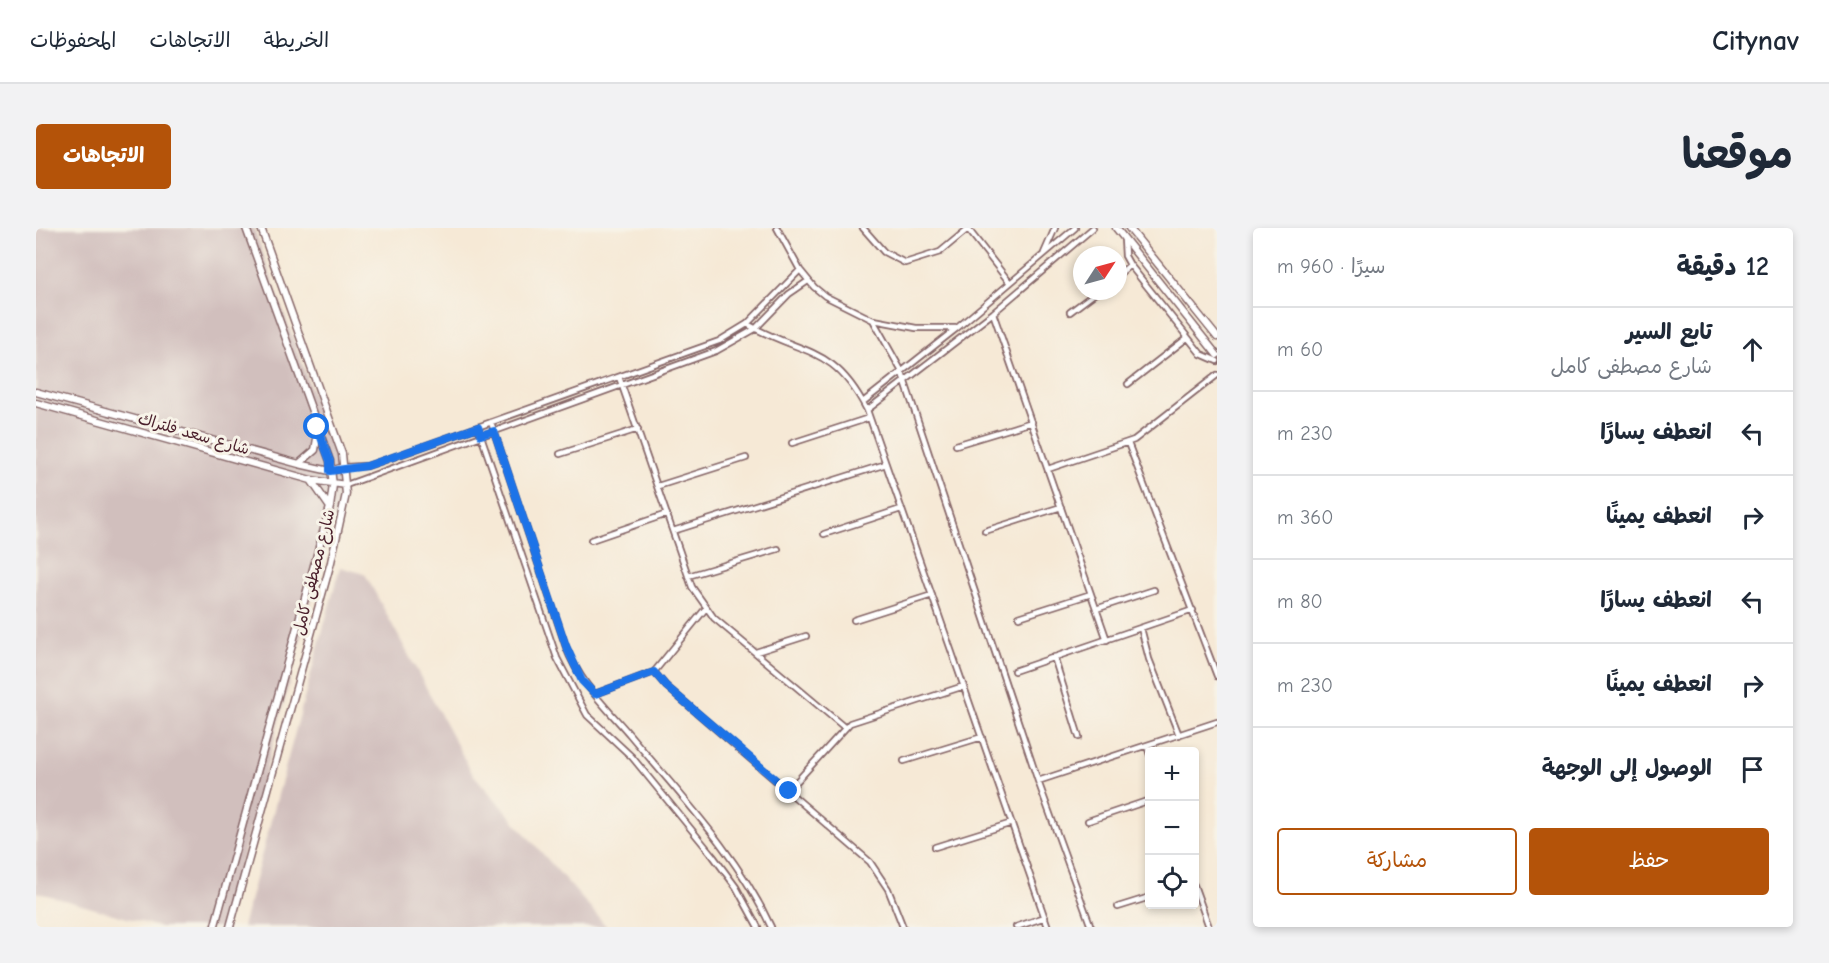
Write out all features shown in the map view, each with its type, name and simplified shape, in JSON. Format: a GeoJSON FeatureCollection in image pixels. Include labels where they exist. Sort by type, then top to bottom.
{"type":"FeatureCollection","features":[{"type":"Feature","properties":{"kind":"street","name":"شارع مصطفى كامل"},"geometry":{"type":"LineString","coordinates":[[214,926],[330,507],[333,485],[330,461],[246,228]]}},
{"type":"Feature","properties":{"kind":"street","name":"شارع مصطفى كامل"},"geometry":{"type":"LineString","coordinates":[[229,927],[331,562],[346,485],[342,454],[261,228]]}},
{"type":"Feature","properties":{"kind":"street"},"geometry":{"type":"LineString","coordinates":[[777,228],[800,270],[808,281],[825,296],[873,320],[916,328],[957,328]]}},
{"type":"Feature","properties":{"kind":"street"},"geometry":{"type":"LineString","coordinates":[[863,228],[884,252],[905,263],[940,252],[968,228],[1010,283]]}},
{"type":"Feature","properties":{"kind":"street"},"geometry":{"type":"LineString","coordinates":[[1042,256],[1055,228]]}},
{"type":"Feature","properties":{"kind":"street"},"geometry":{"type":"LineString","coordinates":[[863,402],[957,328],[1075,228]]}},
{"type":"Feature","properties":{"kind":"street"},"geometry":{"type":"LineString","coordinates":[[867,410],[993,312],[1093,228]]}},
{"type":"Feature","properties":{"kind":"street"},"geometry":{"type":"LineString","coordinates":[[1116,228],[1217,355]]}},
{"type":"Feature","properties":{"kind":"street"},"geometry":{"type":"LineString","coordinates":[[1129,228],[1217,337]]}},
{"type":"Feature","properties":{"kind":"street"},"geometry":{"type":"LineString","coordinates":[[1124,239],[1125,256],[1130,265],[1201,354],[1217,361]]}},
{"type":"Feature","properties":{"kind":"street"},"geometry":{"type":"LineString","coordinates":[[344,467],[367,466],[385,460],[719,341],[747,324],[800,270]]}},
{"type":"Feature","properties":{"kind":"street"},"geometry":{"type":"LineString","coordinates":[[346,485],[481,435],[622,387],[716,351],[755,328],[789,294],[808,281]]}},
{"type":"Feature","properties":{"kind":"street"},"geometry":{"type":"LineString","coordinates":[[1070,312],[1086,300]]}},
{"type":"Feature","properties":{"kind":"street"},"geometry":{"type":"LineString","coordinates":[[993,312],[1107,640]]}},
{"type":"Feature","properties":{"kind":"street"},"geometry":{"type":"LineString","coordinates":[[873,320],[901,370],[1038,781],[1091,927]]}},
{"type":"Feature","properties":{"kind":"street"},"geometry":{"type":"LineString","coordinates":[[747,324],[821,355],[847,378],[867,410],[1048,927]]}},
{"type":"Feature","properties":{"kind":"street"},"geometry":{"type":"LineString","coordinates":[[1128,384],[1187,338]]}},
{"type":"Feature","properties":{"kind":"street"},"geometry":{"type":"LineString","coordinates":[[1048,469],[1128,442],[1217,375]]}},
{"type":"Feature","properties":{"kind":"street"},"geometry":{"type":"LineString","coordinates":[[619,377],[688,576],[706,608],[714,618],[844,727]]}},
{"type":"Feature","properties":{"kind":"street","name":"شارع سعد فلتراك"},"geometry":{"type":"LineString","coordinates":[[36,392],[299,464],[330,471],[344,467]]}},
{"type":"Feature","properties":{"kind":"street"},"geometry":{"type":"LineString","coordinates":[[68,412],[71,402]]}},
{"type":"Feature","properties":{"kind":"street","name":"شارع سعد فلتراك"},"geometry":{"type":"LineString","coordinates":[[36,404],[311,480],[333,485],[346,485]]}},
{"type":"Feature","properties":{"kind":"street"},"geometry":{"type":"LineString","coordinates":[[81,415],[84,405]]}},
{"type":"Feature","properties":{"kind":"street"},"geometry":{"type":"LineString","coordinates":[[792,443],[869,418]]}},
{"type":"Feature","properties":{"kind":"street"},"geometry":{"type":"LineString","coordinates":[[491,422],[566,646],[582,681],[742,873],[771,927]]}},
{"type":"Feature","properties":{"kind":"street"},"geometry":{"type":"LineString","coordinates":[[956,445],[1032,422]]}},
{"type":"Feature","properties":{"kind":"street"},"geometry":{"type":"LineString","coordinates":[[478,427],[488,448],[557,658],[571,687],[587,715],[632,757],[713,856],[736,886],[758,927]]}},
{"type":"Feature","properties":{"kind":"street"},"geometry":{"type":"LineString","coordinates":[[299,464],[315,450],[318,429]]}},
{"type":"Feature","properties":{"kind":"street"},"geometry":{"type":"LineString","coordinates":[[560,454],[638,429]]}},
{"type":"Feature","properties":{"kind":"street"},"geometry":{"type":"LineString","coordinates":[[1128,442],[1217,676]]}},
{"type":"Feature","properties":{"kind":"street"},"geometry":{"type":"LineString","coordinates":[[245,461],[248,450]]}},
{"type":"Feature","properties":{"kind":"street"},"geometry":{"type":"LineString","coordinates":[[260,465],[264,454]]}},
{"type":"Feature","properties":{"kind":"street"},"geometry":{"type":"LineString","coordinates":[[658,486],[746,458]]}},
{"type":"Feature","properties":{"kind":"street"},"geometry":{"type":"LineString","coordinates":[[385,460],[388,469]]}},
{"type":"Feature","properties":{"kind":"street"},"geometry":{"type":"LineString","coordinates":[[673,531],[886,464]]}},
{"type":"Feature","properties":{"kind":"street"},"geometry":{"type":"LineString","coordinates":[[311,480],[330,507]]}},
{"type":"Feature","properties":{"kind":"street"},"geometry":{"type":"LineString","coordinates":[[985,531],[1061,507]]}},
{"type":"Feature","properties":{"kind":"street"},"geometry":{"type":"LineString","coordinates":[[824,534],[901,509]]}},
{"type":"Feature","properties":{"kind":"street"},"geometry":{"type":"LineString","coordinates":[[591,540],[667,514]]}},
{"type":"Feature","properties":{"kind":"street"},"geometry":{"type":"LineString","coordinates":[[688,576],[778,549]]}},
{"type":"Feature","properties":{"kind":"street"},"geometry":{"type":"LineString","coordinates":[[1096,609],[1154,591]]}},
{"type":"Feature","properties":{"kind":"street"},"geometry":{"type":"LineString","coordinates":[[1019,617],[1091,594]]}},
{"type":"Feature","properties":{"kind":"street"},"geometry":{"type":"LineString","coordinates":[[854,620],[932,595]]}},
{"type":"Feature","properties":{"kind":"street"},"geometry":{"type":"LineString","coordinates":[[595,694],[654,672],[706,608]]}},
{"type":"Feature","properties":{"kind":"street"},"geometry":{"type":"LineString","coordinates":[[1014,671],[1193,610]]}},
{"type":"Feature","properties":{"kind":"street"},"geometry":{"type":"LineString","coordinates":[[1141,628],[1149,659],[1179,735]]}},
{"type":"Feature","properties":{"kind":"street"},"geometry":{"type":"LineString","coordinates":[[756,652],[806,636]]}},
{"type":"Feature","properties":{"kind":"street"},"geometry":{"type":"LineString","coordinates":[[1054,657],[1079,737]]}},
{"type":"Feature","properties":{"kind":"street"},"geometry":{"type":"LineString","coordinates":[[654,672],[666,686],[870,862],[888,889],[903,927]]}},
{"type":"Feature","properties":{"kind":"street"},"geometry":{"type":"LineString","coordinates":[[789,791],[844,727],[856,720],[964,686]]}},
{"type":"Feature","properties":{"kind":"street"},"geometry":{"type":"LineString","coordinates":[[1038,781],[1217,722]]}},
{"type":"Feature","properties":{"kind":"street"},"geometry":{"type":"LineString","coordinates":[[904,761],[982,737]]}},
{"type":"Feature","properties":{"kind":"street"},"geometry":{"type":"LineString","coordinates":[[1088,821],[1146,801]]}},
{"type":"Feature","properties":{"kind":"street"},"geometry":{"type":"LineString","coordinates":[[935,847],[1012,823]]}},
{"type":"Feature","properties":{"kind":"street"},"geometry":{"type":"LineString","coordinates":[[1118,907],[1145,898]]}},
{"type":"Feature","properties":{"kind":"street"},"geometry":{"type":"LineString","coordinates":[[1199,899],[1209,927]]}},
{"type":"Feature","properties":{"kind":"street"},"geometry":{"type":"LineString","coordinates":[[1016,927],[1045,918]]}},
{"type":"Feature","properties":{"kind":"street"},"geometry":{"type":"LineString","coordinates":[[214,926],[229,927]]}},
{"type":"Feature","properties":{"kind":"shaded area"},"geometry":{"type":"Polygon","coordinates":[[[36,228],[254,228],[337,462],[340,482],[338,500],[224,927],[159,927],[36,892],[36,228]]]}},
{"type":"Feature","properties":{"kind":"shaded area"},"geometry":{"type":"Polygon","coordinates":[[[340,567],[365,574],[472,773],[607,927],[242,927],[340,567]]]}},
{"type":"Feature","properties":{"kind":"route"},"geometry":{"type":"LineString","coordinates":[[317,427],[330,461],[330,471],[344,467],[367,466],[478,427],[481,435],[494,431],[498,450],[568,653],[582,681],[595,694],[654,672],[666,686],[789,791]]}}]}
